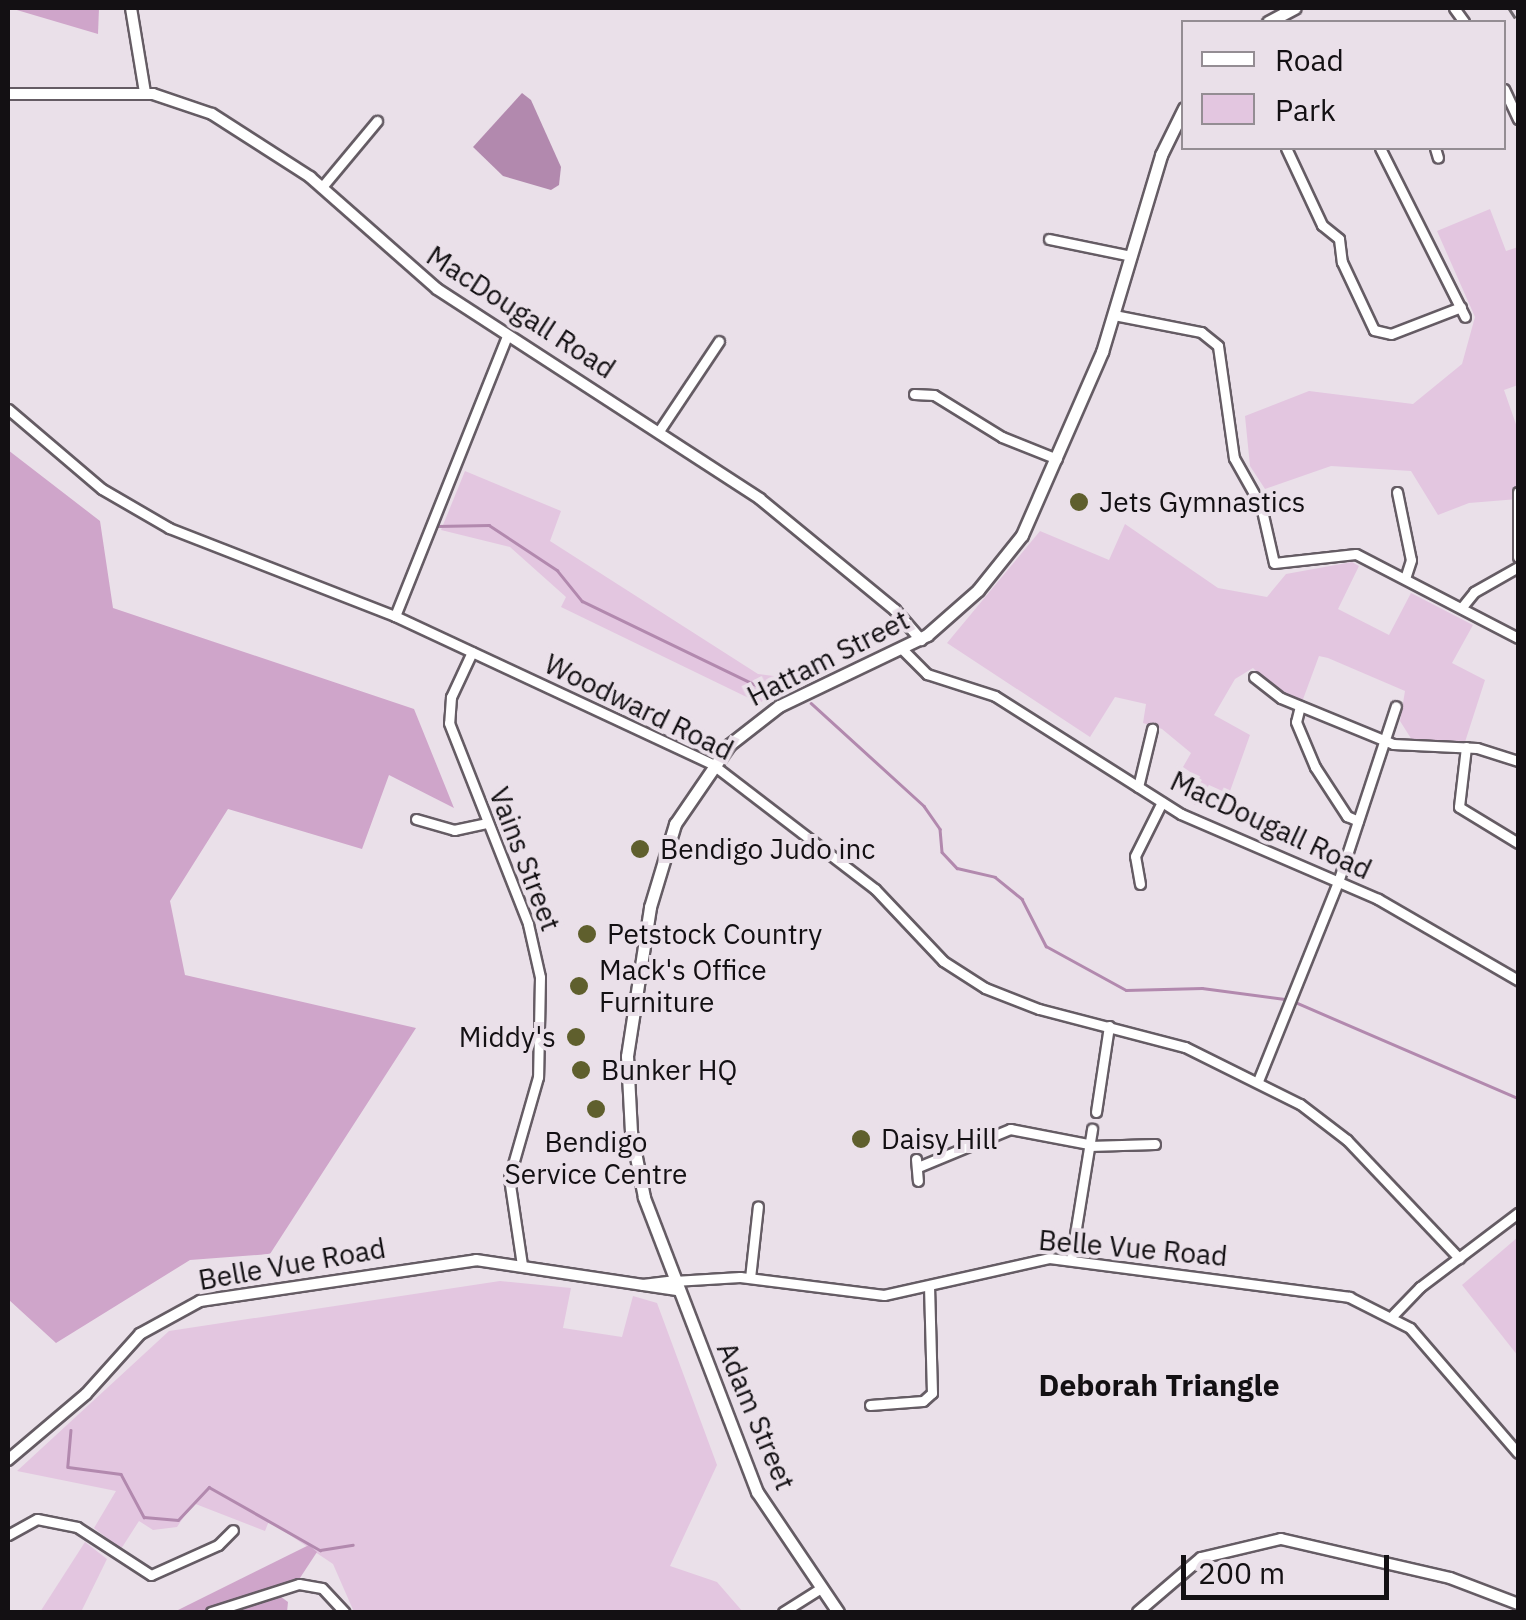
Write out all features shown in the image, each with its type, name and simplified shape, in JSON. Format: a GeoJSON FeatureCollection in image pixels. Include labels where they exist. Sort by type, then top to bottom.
{"type":"FeatureCollection","features":[{"type":"Feature","properties":{"kind":"main road","name":"Hattam Street"},"geometry":{"type":"LineString","coordinates":[[676,1286],[636,1168],[628,1033],[661,862],[684,806],[712,764],[779,706],[921,640],[970,598],[1010,552],[1057,459],[1114,315],[1161,156],[1181,114]]}},
{"type":"Feature","properties":{"kind":"main road","name":"Adam Street"},"geometry":{"type":"LineString","coordinates":[[676,1286],[753,1483],[838,1612]]}},
{"type":"Feature","properties":{"kind":"street"},"geometry":{"type":"LineString","coordinates":[[131,8],[146,93]]}},
{"type":"Feature","properties":{"kind":"street","name":"MacDougall Road"},"geometry":{"type":"LineString","coordinates":[[8,94],[146,93],[200,108],[322,188],[436,289],[659,431],[806,534],[921,640]]}},
{"type":"Feature","properties":{"kind":"street"},"geometry":{"type":"LineString","coordinates":[[1506,93],[1518,117]]}},
{"type":"Feature","properties":{"kind":"street"},"geometry":{"type":"LineString","coordinates":[[322,188],[377,121]]}},
{"type":"Feature","properties":{"kind":"street"},"geometry":{"type":"LineString","coordinates":[[1287,150],[1322,224],[1339,239],[1342,262],[1377,333],[1463,312],[1381,150]]}},
{"type":"Feature","properties":{"kind":"street"},"geometry":{"type":"LineString","coordinates":[[1049,239],[1077,238],[1131,256]]}},
{"type":"Feature","properties":{"kind":"street"},"geometry":{"type":"LineString","coordinates":[[1114,315],[1214,340],[1223,362],[1234,458],[1262,506],[1274,563],[1349,552],[1518,638]]}},
{"type":"Feature","properties":{"kind":"street"},"geometry":{"type":"LineString","coordinates":[[395,616],[507,336]]}},
{"type":"Feature","properties":{"kind":"street"},"geometry":{"type":"LineString","coordinates":[[659,431],[719,342]]}},
{"type":"Feature","properties":{"kind":"street"},"geometry":{"type":"LineString","coordinates":[[914,394],[934,395],[1002,437],[1057,459]]}},
{"type":"Feature","properties":{"kind":"street","name":"Woodward Road"},"geometry":{"type":"LineString","coordinates":[[8,408],[102,489],[149,517],[395,616],[712,764],[875,889],[952,967],[1024,1005],[1185,1046],[1258,1082],[1334,1128],[1459,1258]]}},
{"type":"Feature","properties":{"kind":"street"},"geometry":{"type":"LineString","coordinates":[[1397,492],[1412,560],[1405,578]]}},
{"type":"Feature","properties":{"kind":"street"},"geometry":{"type":"LineString","coordinates":[[1518,492],[1518,558]]}},
{"type":"Feature","properties":{"kind":"street"},"geometry":{"type":"LineString","coordinates":[[1462,607],[1474,592],[1518,567]]}},
{"type":"Feature","properties":{"kind":"street","name":"MacDougall Road"},"geometry":{"type":"LineString","coordinates":[[904,651],[927,674],[995,696],[1162,802],[1438,930],[1518,980]]}},
{"type":"Feature","properties":{"kind":"street","name":"Vains Street"},"geometry":{"type":"LineString","coordinates":[[472,652],[448,714],[528,924],[540,977],[538,1077],[509,1178],[522,1233],[522,1265]]}},
{"type":"Feature","properties":{"kind":"street"},"geometry":{"type":"LineString","coordinates":[[1254,677],[1300,706],[1383,740],[1466,748],[1518,760]]}},
{"type":"Feature","properties":{"kind":"street"},"geometry":{"type":"LineString","coordinates":[[1300,706],[1296,722],[1313,762],[1345,814],[1358,821]]}},
{"type":"Feature","properties":{"kind":"street"},"geometry":{"type":"LineString","coordinates":[[1258,1082],[1338,882],[1396,706]]}},
{"type":"Feature","properties":{"kind":"street"},"geometry":{"type":"LineString","coordinates":[[1138,787],[1152,729]]}},
{"type":"Feature","properties":{"kind":"street"},"geometry":{"type":"LineString","coordinates":[[1466,748],[1459,807],[1518,843]]}},
{"type":"Feature","properties":{"kind":"street"},"geometry":{"type":"LineString","coordinates":[[1140,884],[1137,848],[1162,802]]}},
{"type":"Feature","properties":{"kind":"street"},"geometry":{"type":"LineString","coordinates":[[416,820],[454,830],[487,823]]}},
{"type":"Feature","properties":{"kind":"street"},"geometry":{"type":"LineString","coordinates":[[1096,1112],[1109,1026]]}},
{"type":"Feature","properties":{"kind":"street"},"geometry":{"type":"LineString","coordinates":[[1071,1259],[1092,1129]]}},
{"type":"Feature","properties":{"kind":"street"},"geometry":{"type":"LineString","coordinates":[[918,1181],[917,1164],[1010,1130],[1089,1145],[1155,1144]]}},
{"type":"Feature","properties":{"kind":"street"},"geometry":{"type":"LineString","coordinates":[[750,1278],[758,1206]]}},
{"type":"Feature","properties":{"kind":"street"},"geometry":{"type":"LineString","coordinates":[[1518,1214],[1393,1315],[1433,1350],[1518,1453]]}},
{"type":"Feature","properties":{"kind":"street","name":"Belle Vue Road"},"geometry":{"type":"LineString","coordinates":[[8,1460],[86,1394],[140,1334],[178,1309],[232,1293],[476,1260],[642,1285],[676,1286],[750,1278],[870,1295],[929,1288],[1027,1260],[1071,1259],[1335,1294],[1393,1315]]}},
{"type":"Feature","properties":{"kind":"street"},"geometry":{"type":"LineString","coordinates":[[870,1405],[924,1400],[932,1393],[929,1288]]}},
{"type":"Feature","properties":{"kind":"street"},"geometry":{"type":"LineString","coordinates":[[8,1535],[37,1519],[77,1527],[151,1575],[218,1544],[233,1530]]}},
{"type":"Feature","properties":{"kind":"street"},"geometry":{"type":"LineString","coordinates":[[1138,1612],[1200,1558],[1272,1539],[1328,1545],[1495,1591],[1518,1604]]}},
{"type":"Feature","properties":{"kind":"street"},"geometry":{"type":"LineString","coordinates":[[211,1612],[299,1584],[322,1588],[344,1612]]}},
{"type":"Feature","properties":{"kind":"street"},"geometry":{"type":"LineString","coordinates":[[783,1612],[822,1588]]}},
{"type":"Feature","properties":{"kind":"street"},"geometry":{"type":"LineString","coordinates":[[1495,1591],[1518,1591]]}},
{"type":"Feature","properties":{"kind":"green space"},"geometry":{"type":"Polygon","coordinates":[[[1490,209],[1506,251],[1518,247],[1518,385],[1504,390],[1518,430],[1518,499],[1469,503],[1438,515],[1411,471],[1331,466],[1265,489],[1250,466],[1245,416],[1309,391],[1413,404],[1462,364],[1475,317],[1437,231],[1490,209]]]}},
{"type":"Feature","properties":{"kind":"green space"},"geometry":{"type":"Polygon","coordinates":[[[465,471],[561,511],[550,541],[758,674],[805,680],[759,703],[561,607],[566,597],[510,547],[441,530],[465,471]]]}},
{"type":"Feature","properties":{"kind":"green space"},"geometry":{"type":"Polygon","coordinates":[[[1125,524],[1218,588],[1267,597],[1286,574],[1352,562],[1359,566],[1338,609],[1389,635],[1411,593],[1473,625],[1452,663],[1485,680],[1465,742],[1412,740],[1400,721],[1405,691],[1328,658],[1319,656],[1302,702],[1274,689],[1253,668],[1235,679],[1214,715],[1250,735],[1229,794],[1209,785],[1195,805],[1188,800],[1202,780],[1183,767],[1191,753],[1162,729],[1143,723],[1146,704],[1115,697],[1090,737],[947,643],[1040,531],[1109,560],[1125,524]]]}},
{"type":"Feature","properties":{"kind":"green space"},"geometry":{"type":"Polygon","coordinates":[[[1518,1237],[1518,1356],[1462,1285],[1518,1237]]]}},
{"type":"Feature","properties":{"kind":"green space"},"geometry":{"type":"Polygon","coordinates":[[[500,1281],[571,1288],[563,1328],[622,1337],[633,1296],[657,1303],[717,1465],[670,1566],[717,1582],[743,1612],[354,1612],[333,1564],[269,1521],[265,1531],[193,1503],[177,1527],[153,1530],[139,1521],[121,1549],[94,1528],[116,1491],[17,1471],[169,1331],[500,1281]]]}},
{"type":"Feature","properties":{"kind":"green space"},"geometry":{"type":"Polygon","coordinates":[[[85,1542],[107,1559],[81,1612],[40,1612],[85,1542]]]}},
{"type":"Feature","properties":{"kind":"shaded area"},"geometry":{"type":"Polygon","coordinates":[[[10,8],[99,8],[98,34],[10,8]]]}},
{"type":"Feature","properties":{"kind":"shaded area"},"geometry":{"type":"Polygon","coordinates":[[[522,93],[531,100],[561,167],[559,185],[551,190],[503,176],[473,147],[522,93]]]}},
{"type":"Feature","properties":{"kind":"shaded area"},"geometry":{"type":"Polygon","coordinates":[[[8,450],[100,521],[113,608],[414,709],[454,808],[389,775],[362,849],[228,809],[170,901],[185,975],[416,1028],[270,1254],[190,1260],[56,1343],[8,1299],[8,450]]]}},
{"type":"Feature","properties":{"kind":"shaded area"},"geometry":{"type":"Polygon","coordinates":[[[309,1545],[317,1552],[298,1581],[204,1612],[174,1612],[309,1545]]]}},
{"type":"Feature","properties":{"kind":"shaded area"},"geometry":{"type":"Polygon","coordinates":[[[273,1591],[288,1602],[287,1612],[218,1612],[273,1591]]]}},
{"type":"Feature","properties":{"kind":"waterway"},"geometry":{"type":"LineString","coordinates":[[437,526],[489,525],[557,570],[582,601],[760,687]]}},
{"type":"Feature","properties":{"kind":"waterway"},"geometry":{"type":"LineString","coordinates":[[811,703],[924,806],[940,829],[942,852],[957,868],[995,877],[1022,899],[1046,946],[1126,990],[1202,988],[1286,999]]}},
{"type":"Feature","properties":{"kind":"waterway"},"geometry":{"type":"LineString","coordinates":[[1295,1002],[1518,1098]]}},
{"type":"Feature","properties":{"kind":"waterway"},"geometry":{"type":"LineString","coordinates":[[71,1430],[68,1467],[121,1474],[144,1517],[178,1520],[209,1487],[320,1550],[353,1545]]}},
{"type":"Feature","properties":{"kind":"railway"},"geometry":{"type":"LineString","coordinates":[[1509,8],[1518,22]]}},
{"type":"Feature","properties":{"kind":"place","name":"Jets Gymnastics"},"geometry":{"type":"Point","coordinates":[1079,502]}},
{"type":"Feature","properties":{"kind":"place","name":"Bendigo Judo inc"},"geometry":{"type":"Point","coordinates":[640,849]}},
{"type":"Feature","properties":{"kind":"place","name":"Petstock Country"},"geometry":{"type":"Point","coordinates":[587,934]}},
{"type":"Feature","properties":{"kind":"place","name":"Mack's Office Furniture"},"geometry":{"type":"Point","coordinates":[579,986]}},
{"type":"Feature","properties":{"kind":"place","name":"Middy's"},"geometry":{"type":"Point","coordinates":[576,1037]}},
{"type":"Feature","properties":{"kind":"place","name":"Bunker HQ"},"geometry":{"type":"Point","coordinates":[581,1070]}},
{"type":"Feature","properties":{"kind":"place","name":"Bendigo Service Centre"},"geometry":{"type":"Point","coordinates":[596,1109]}},
{"type":"Feature","properties":{"kind":"place","name":"Daisy Hill"},"geometry":{"type":"Point","coordinates":[861,1139]}},
{"type":"Feature","properties":{"kind":"district","name":"Deborah Triangle"},"geometry":{"type":"Point","coordinates":[1159,1385]}}]}
